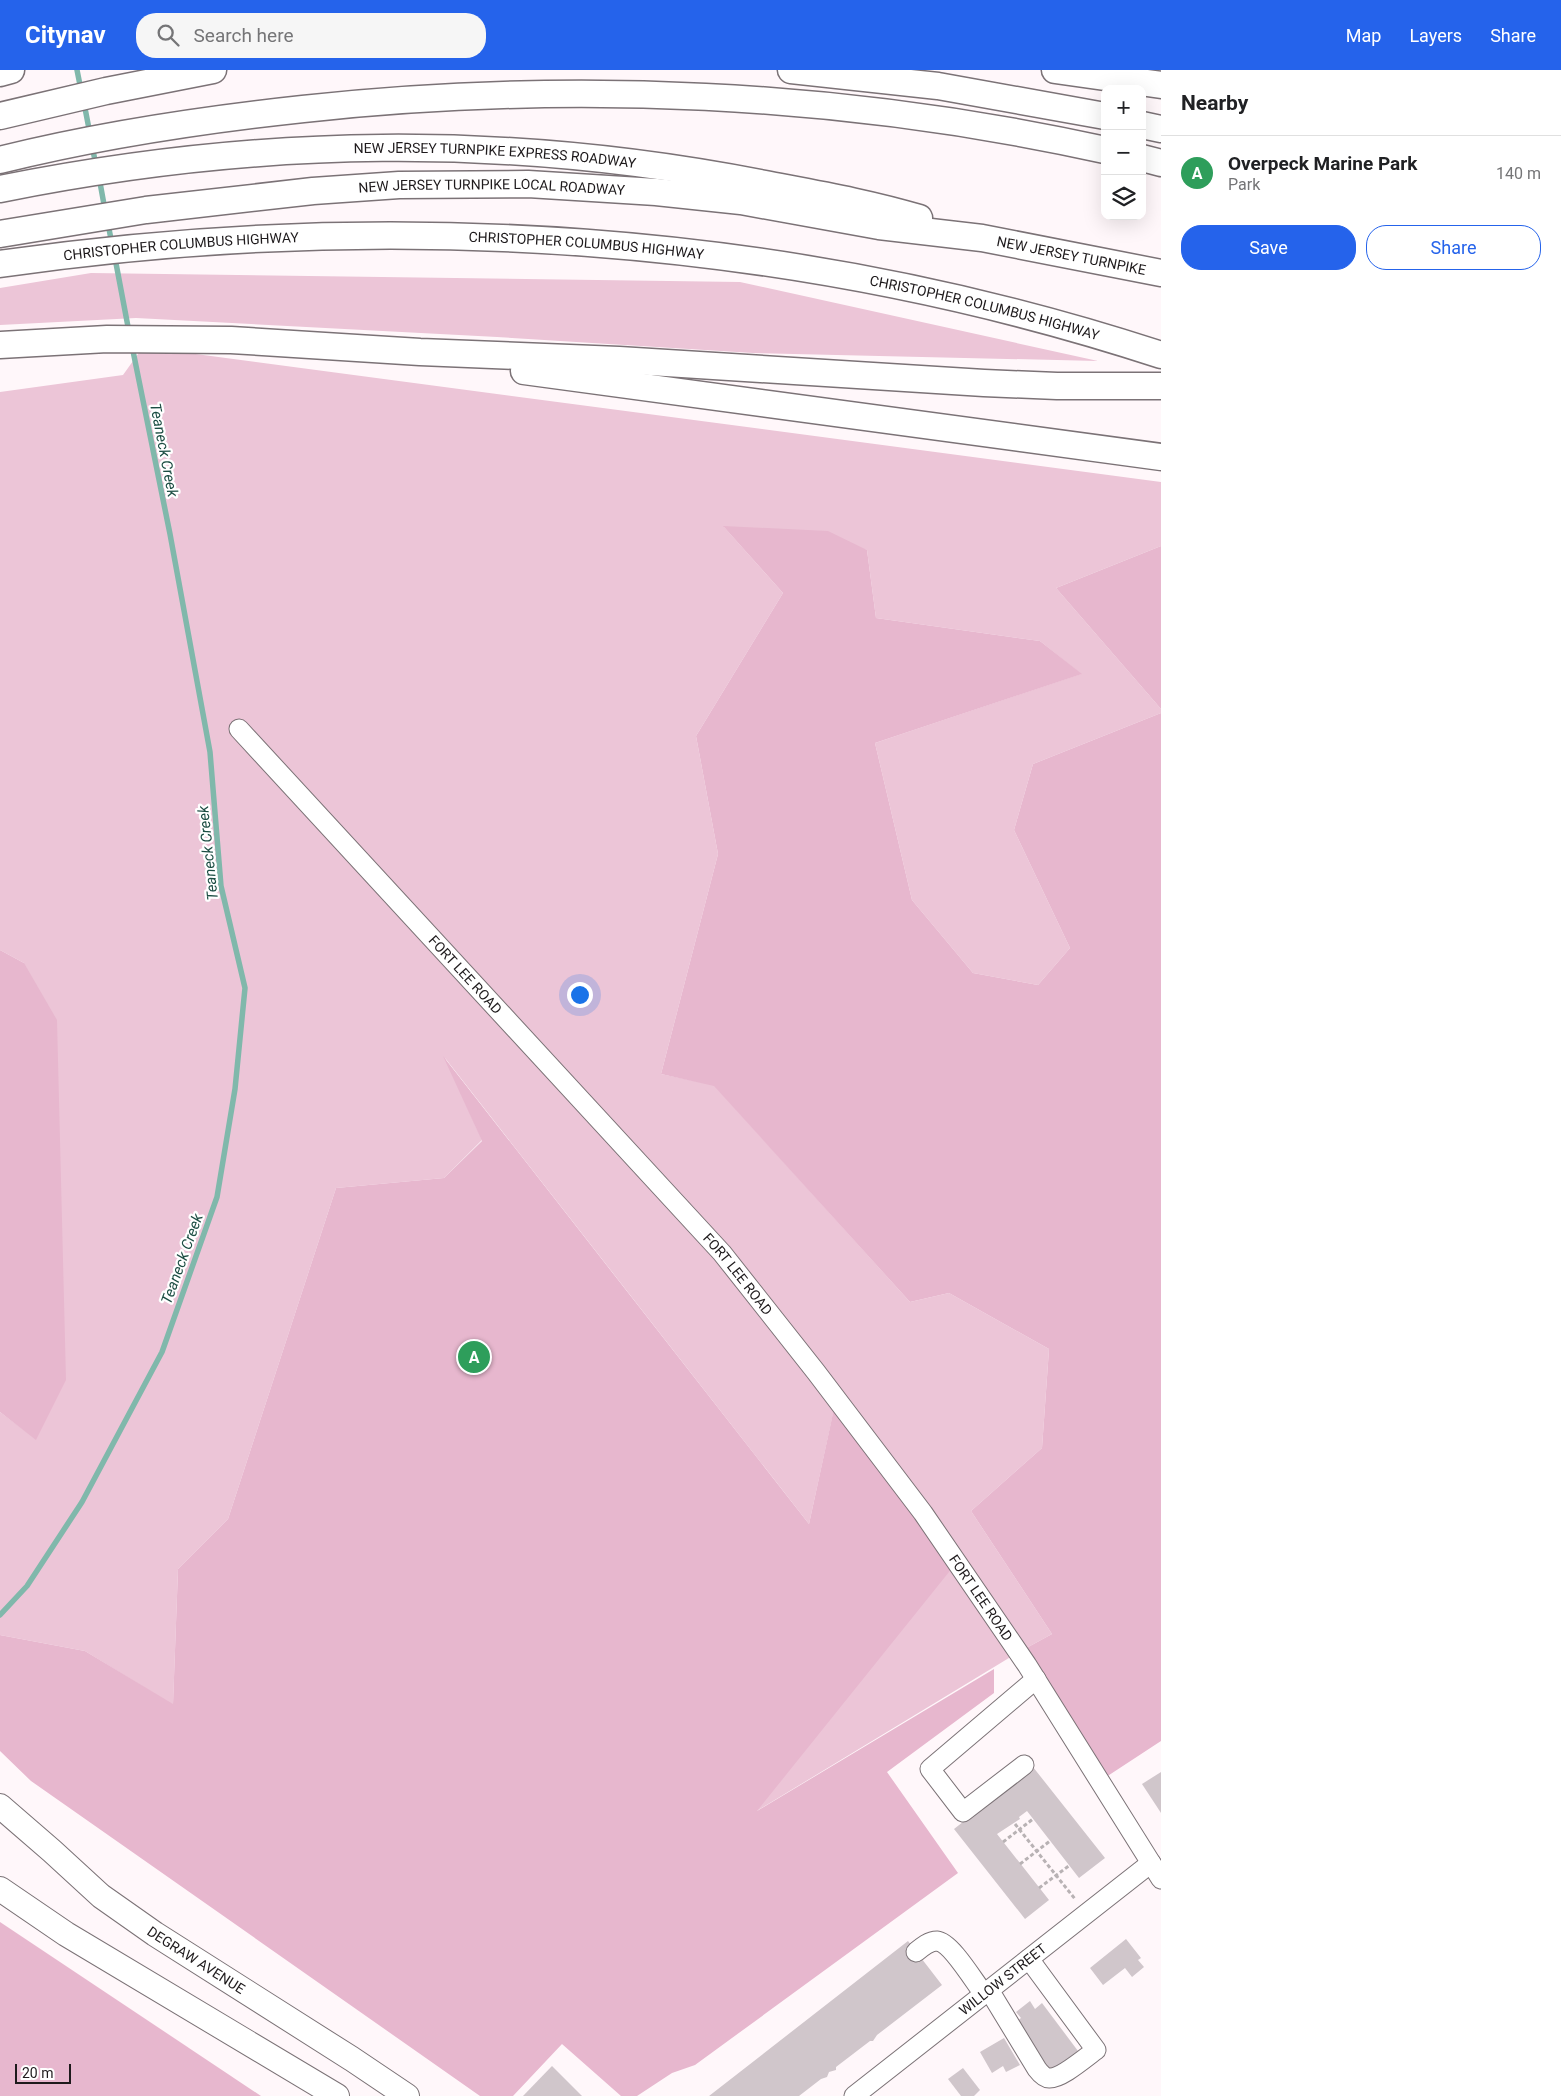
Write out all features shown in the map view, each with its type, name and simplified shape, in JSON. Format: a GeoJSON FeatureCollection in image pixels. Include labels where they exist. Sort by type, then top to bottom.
{"type":"FeatureCollection","features":[{"type":"Feature","properties":{"kind":"highway"},"geometry":{"type":"LineString","coordinates":[[0,73],[11,70]]}},
{"type":"Feature","properties":{"kind":"highway"},"geometry":{"type":"LineString","coordinates":[[0,116],[106,91],[213,70]]}},
{"type":"Feature","properties":{"kind":"highway"},"geometry":{"type":"LineString","coordinates":[[791,70],[947,87],[1101,115]]}},
{"type":"Feature","properties":{"kind":"highway"},"geometry":{"type":"LineString","coordinates":[[1055,70],[1161,85]]}},
{"type":"Feature","properties":{"kind":"highway"},"geometry":{"type":"LineString","coordinates":[[0,160],[115,135],[263,113],[387,100],[498,94],[598,93],[725,98],[849,109],[975,126],[1101,149]]}},
{"type":"Feature","properties":{"kind":"highway"},"geometry":{"type":"LineString","coordinates":[[1146,126],[1161,129]]}},
{"type":"Feature","properties":{"kind":"highway","name":"NEW JERSEY TURNPIKE EXPRESS ROADWAY"},"geometry":{"type":"LineString","coordinates":[[0,189],[121,168],[244,153],[329,148],[424,147],[528,152],[659,165],[754,182],[882,207],[982,238]]}},
{"type":"Feature","properties":{"kind":"highway"},"geometry":{"type":"LineString","coordinates":[[1146,159],[1161,163]]}},
{"type":"Feature","properties":{"kind":"highway","name":"NEW JERSEY TURNPIKE LOCAL ROADWAY"},"geometry":{"type":"LineString","coordinates":[[0,234],[84,219],[228,199],[365,187],[442,183],[528,184],[622,189],[707,197],[783,208],[879,226],[982,238]]}},
{"type":"Feature","properties":{"kind":"highway","name":"CHRISTOPHER COLUMBUS HIGHWAY"},"geometry":{"type":"LineString","coordinates":[[0,264],[137,246],[250,238],[393,235],[522,238],[657,249],[776,265],[910,289],[1034,318],[1161,355]]}},
{"type":"Feature","properties":{"kind":"highway","name":"NEW JERSEY TURNPIKE"},"geometry":{"type":"LineString","coordinates":[[982,238],[1161,273]]}},
{"type":"Feature","properties":{"kind":"highway"},"geometry":{"type":"LineString","coordinates":[[0,345],[154,338],[266,341],[420,352],[618,360],[984,383],[1057,386],[1158,386]]}},
{"type":"Feature","properties":{"kind":"highway"},"geometry":{"type":"LineString","coordinates":[[420,352],[527,371],[1161,456]]}},
{"type":"Feature","properties":{"kind":"main road","name":"DEGRAW AVENUE"},"geometry":{"type":"LineString","coordinates":[[0,1806],[52,1850],[101,1896],[176,1947],[352,2058],[407,2096]]}},
{"type":"Feature","properties":{"kind":"main road"},"geometry":{"type":"LineString","coordinates":[[0,1889],[66,1934],[337,2096]]}},
{"type":"Feature","properties":{"kind":"street","name":"FORT LEE ROAD"},"geometry":{"type":"LineString","coordinates":[[239,729],[722,1253],[924,1513],[1032,1672],[1161,1879]]}},
{"type":"Feature","properties":{"kind":"street"},"geometry":{"type":"LineString","coordinates":[[1024,1765],[963,1812],[930,1769],[1032,1672]]}},
{"type":"Feature","properties":{"kind":"street","name":"WILLOW STREET"},"geometry":{"type":"LineString","coordinates":[[854,2096],[1151,1862]]}},
{"type":"Feature","properties":{"kind":"street"},"geometry":{"type":"LineString","coordinates":[[916,1952],[929,1942],[942,1942],[950,1948],[986,1992],[1037,2069],[1046,2078],[1052,2078],[1063,2074],[1096,2050],[1029,1959]]}},
{"type":"Feature","properties":{"kind":"path"},"geometry":{"type":"LineString","coordinates":[[1003,1842],[1033,1819]]}},
{"type":"Feature","properties":{"kind":"path"},"geometry":{"type":"LineString","coordinates":[[1015,1824],[1086,1914]]}},
{"type":"Feature","properties":{"kind":"path"},"geometry":{"type":"LineString","coordinates":[[1020,1864],[1050,1841]]}},
{"type":"Feature","properties":{"kind":"path"},"geometry":{"type":"LineString","coordinates":[[1039,1888],[1070,1865]]}},
{"type":"Feature","properties":{"kind":"shaded area"},"geometry":{"type":"Polygon","coordinates":[[[91,273],[740,282],[1098,361],[753,353],[136,318],[0,325],[0,288],[91,273]]]}},
{"type":"Feature","properties":{"kind":"shaded area"},"geometry":{"type":"Polygon","coordinates":[[[143,347],[1161,482],[1161,546],[1056,588],[1161,709],[1161,713],[1033,764],[1014,830],[1070,948],[1038,985],[973,973],[912,900],[875,743],[1081,674],[1040,641],[876,618],[867,550],[724,527],[783,593],[696,736],[718,854],[661,1074],[714,1085],[910,1302],[949,1293],[1049,1349],[1042,1448],[971,1511],[1052,1634],[1019,1652],[755,1812],[835,1405],[809,1524],[445,1058],[482,1140],[444,1178],[336,1188],[228,1519],[178,1569],[173,1705],[85,1651],[0,1635],[0,1412],[36,1439],[24,963],[0,950],[0,392],[123,375],[143,347]]]}},
{"type":"Feature","properties":{"kind":"shaded area"},"geometry":{"type":"Polygon","coordinates":[[[723,526],[828,531],[867,550],[876,618],[1040,641],[1082,674],[875,743],[912,900],[973,973],[1038,985],[1070,948],[1014,830],[1033,764],[1161,713],[1161,1741],[1100,1781],[1019,1652],[1052,1634],[971,1511],[1042,1448],[1049,1349],[949,1293],[910,1302],[714,1086],[661,1074],[718,854],[696,736],[783,593],[723,526]]]}},
{"type":"Feature","properties":{"kind":"shaded area"},"geometry":{"type":"Polygon","coordinates":[[[1161,546],[1161,709],[1056,588],[1161,546]]]}},
{"type":"Feature","properties":{"kind":"shaded area"},"geometry":{"type":"Polygon","coordinates":[[[0,950],[24,963],[57,1020],[66,1380],[36,1440],[0,1412],[0,950]]]}},
{"type":"Feature","properties":{"kind":"shaded area"},"geometry":{"type":"Polygon","coordinates":[[[443,1056],[809,1524],[835,1404],[953,1567],[757,1811],[994,1669],[994,1693],[887,1772],[958,1873],[695,2065],[672,2073],[637,2096],[621,2096],[562,2044],[513,2096],[480,2096],[31,1781],[0,1751],[0,1635],[85,1651],[173,1704],[178,1569],[228,1519],[336,1188],[444,1178],[482,1141],[443,1056]]]}},
{"type":"Feature","properties":{"kind":"shaded area"},"geometry":{"type":"Polygon","coordinates":[[[0,1922],[261,2096],[0,2096],[0,1922]]]}},
{"type":"Feature","properties":{"kind":"building"},"geometry":{"type":"Polygon","coordinates":[[[1033,1767],[1105,1858],[1079,1878],[1027,1811],[1019,1817],[1020,1819],[997,1834],[1049,1900],[1025,1919],[954,1829],[1033,1767]]]}},
{"type":"Feature","properties":{"kind":"building"},"geometry":{"type":"Polygon","coordinates":[[[1161,1772],[1161,1813],[1142,1784],[1161,1772]]]}},
{"type":"Feature","properties":{"kind":"building"},"geometry":{"type":"Polygon","coordinates":[[[1126,1939],[1141,1958],[1138,1960],[1144,1967],[1132,1977],[1125,1968],[1103,1985],[1090,1968],[1126,1939]]]}},
{"type":"Feature","properties":{"kind":"building"},"geometry":{"type":"Polygon","coordinates":[[[908,1941],[942,1985],[877,2035],[873,2041],[870,2041],[836,2067],[836,2070],[829,2072],[827,2077],[821,2079],[799,2096],[709,2096],[908,1941]]]}},
{"type":"Feature","properties":{"kind":"building"},"geometry":{"type":"Polygon","coordinates":[[[1030,2001],[1035,2009],[1042,2003],[1078,2051],[1050,2072],[1013,2024],[1021,2018],[1016,2012],[1030,2001]]]}},
{"type":"Feature","properties":{"kind":"building"},"geometry":{"type":"Polygon","coordinates":[[[1004,2038],[1020,2065],[1006,2072],[1003,2066],[992,2073],[980,2052],[1004,2038]]]}},
{"type":"Feature","properties":{"kind":"building"},"geometry":{"type":"Polygon","coordinates":[[[552,2066],[582,2096],[523,2096],[552,2066]]]}},
{"type":"Feature","properties":{"kind":"building"},"geometry":{"type":"Polygon","coordinates":[[[963,2068],[980,2090],[974,2096],[961,2096],[948,2079],[963,2068]]]}},
{"type":"Feature","properties":{"kind":"waterway","name":"Teaneck Creek"},"geometry":{"type":"LineString","coordinates":[[77,70],[81,90]]}},
{"type":"Feature","properties":{"kind":"waterway","name":"Teaneck Creek"},"geometry":{"type":"LineString","coordinates":[[84,103],[90,134]]}},
{"type":"Feature","properties":{"kind":"waterway","name":"Teaneck Creek"},"geometry":{"type":"LineString","coordinates":[[92,145],[96,166]]}},
{"type":"Feature","properties":{"kind":"waterway","name":"Teaneck Creek"},"geometry":{"type":"LineString","coordinates":[[99,177],[105,210]]}},
{"type":"Feature","properties":{"kind":"waterway","name":"Teaneck Creek"},"geometry":{"type":"LineString","coordinates":[[108,224],[112,244]]}},
{"type":"Feature","properties":{"kind":"waterway","name":"Teaneck Creek"},"geometry":{"type":"LineString","coordinates":[[115,258],[129,332]]}},
{"type":"Feature","properties":{"kind":"waterway","name":"Teaneck Creek"},"geometry":{"type":"LineString","coordinates":[[0,1615],[27,1586],[82,1502],[162,1352],[217,1197],[235,1089],[245,988],[221,886],[210,752],[170,534],[132,346]]}},
{"type":"Feature","properties":{"kind":"place","name":"Overpeck Marine Park"},"geometry":{"type":"Point","coordinates":[474,1357]}}]}
